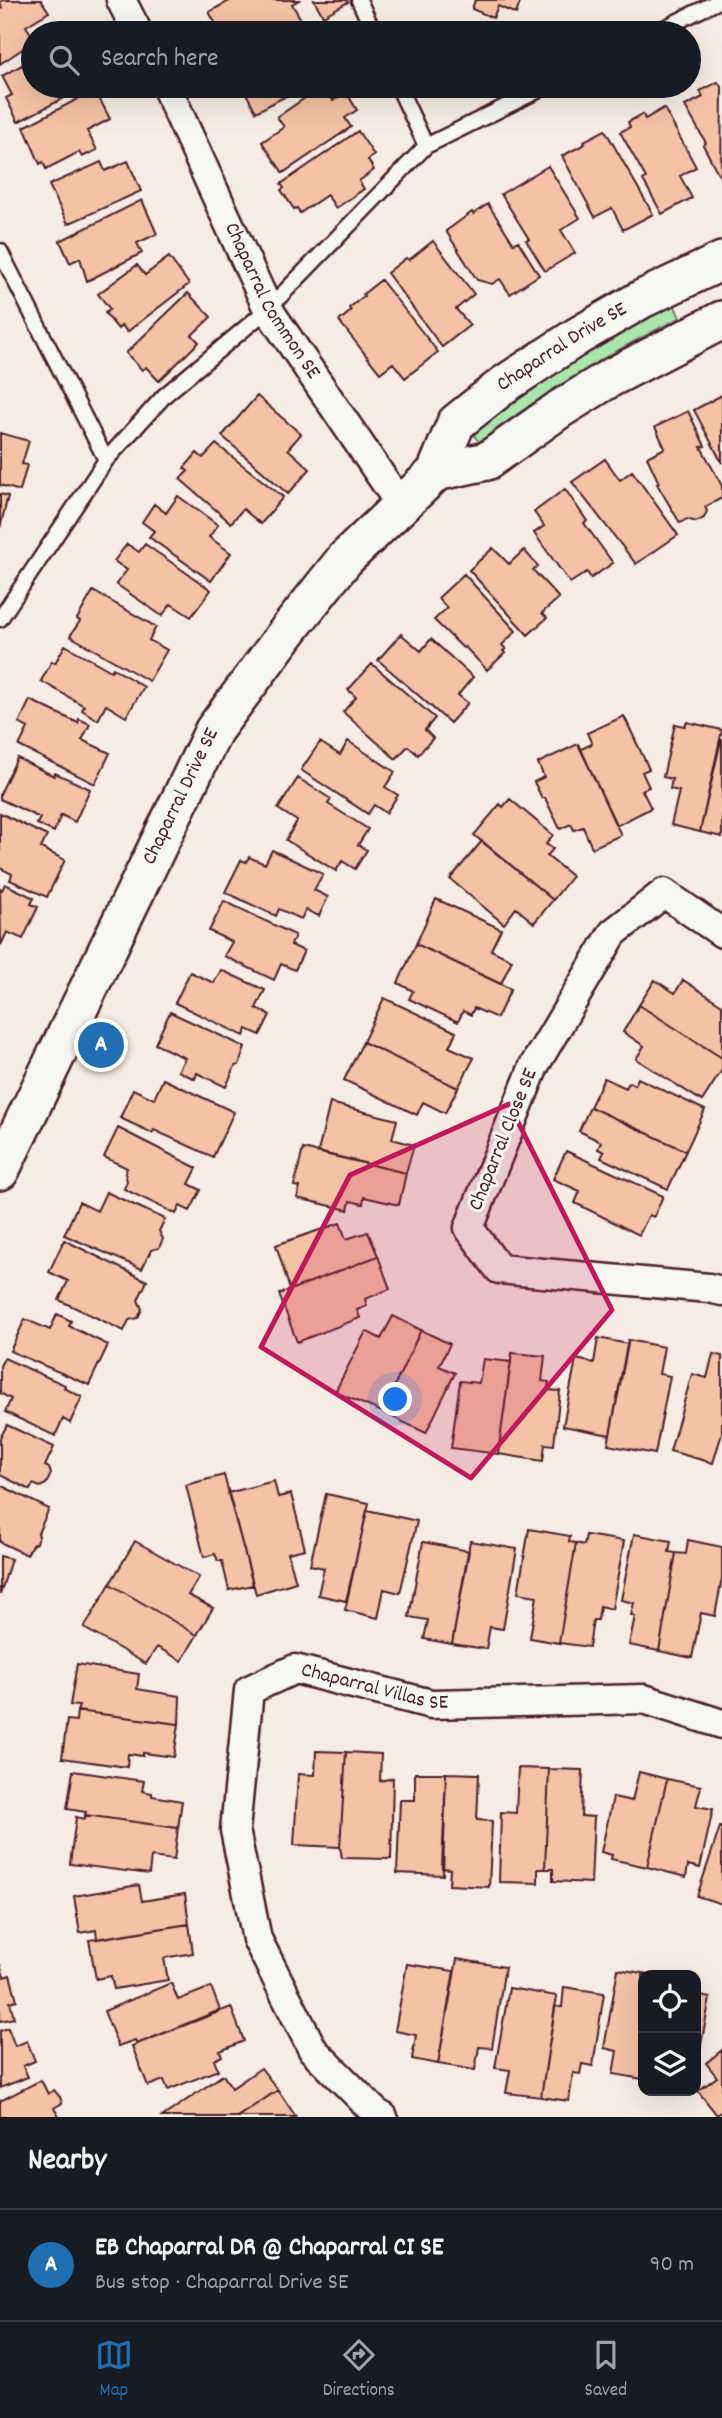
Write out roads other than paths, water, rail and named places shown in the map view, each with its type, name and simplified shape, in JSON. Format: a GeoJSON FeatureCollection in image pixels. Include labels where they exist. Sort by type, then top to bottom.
{"type":"FeatureCollection","features":[{"type":"Feature","properties":{"kind":"street"},"geometry":{"type":"LineString","coordinates":[[121,0],[132,21]]}},
{"type":"Feature","properties":{"kind":"street","name":"Chaparral Common SE"},"geometry":{"type":"LineString","coordinates":[[171,98],[268,309],[400,504]]}},
{"type":"Feature","properties":{"kind":"street","name":"Chaparral Drive SE"},"geometry":{"type":"LineString","coordinates":[[0,1171],[214,730],[290,628],[345,559],[436,472],[456,423],[505,384],[578,336],[624,309],[722,261]]}},
{"type":"Feature","properties":{"kind":"street","name":"Chaparral Drive SE"},"geometry":{"type":"LineString","coordinates":[[436,472],[487,461],[610,378],[722,320]]}},
{"type":"Feature","properties":{"kind":"street","name":"Chaparral Close SE"},"geometry":{"type":"LineString","coordinates":[[722,933],[664,893],[613,933],[534,1066],[469,1228],[499,1269],[722,1291]]}},
{"type":"Feature","properties":{"kind":"street","name":"Chaparral Villas SE"},"geometry":{"type":"LineString","coordinates":[[383,2117],[313,2050],[257,1939],[235,1830],[249,1690],[295,1669],[431,1704],[644,1699],[722,1724]]}},
{"type":"Feature","properties":{"kind":"lane"},"geometry":{"type":"LineString","coordinates":[[359,0],[369,21]]}},
{"type":"Feature","properties":{"kind":"lane"},"geometry":{"type":"LineString","coordinates":[[678,21],[721,0]]}},
{"type":"Feature","properties":{"kind":"lane"},"geometry":{"type":"LineString","coordinates":[[404,98],[426,146]]}},
{"type":"Feature","properties":{"kind":"lane"},"geometry":{"type":"LineString","coordinates":[[0,619],[106,460],[164,394],[268,309],[426,146],[523,98]]}},
{"type":"Feature","properties":{"kind":"lane"},"geometry":{"type":"LineString","coordinates":[[0,251],[106,460]]}},
{"type":"Feature","properties":{"kind":"place","name":"EB Chaparral DR @ Chaparral CI SE"},"geometry":{"type":"Point","coordinates":[101,1045]}}]}
